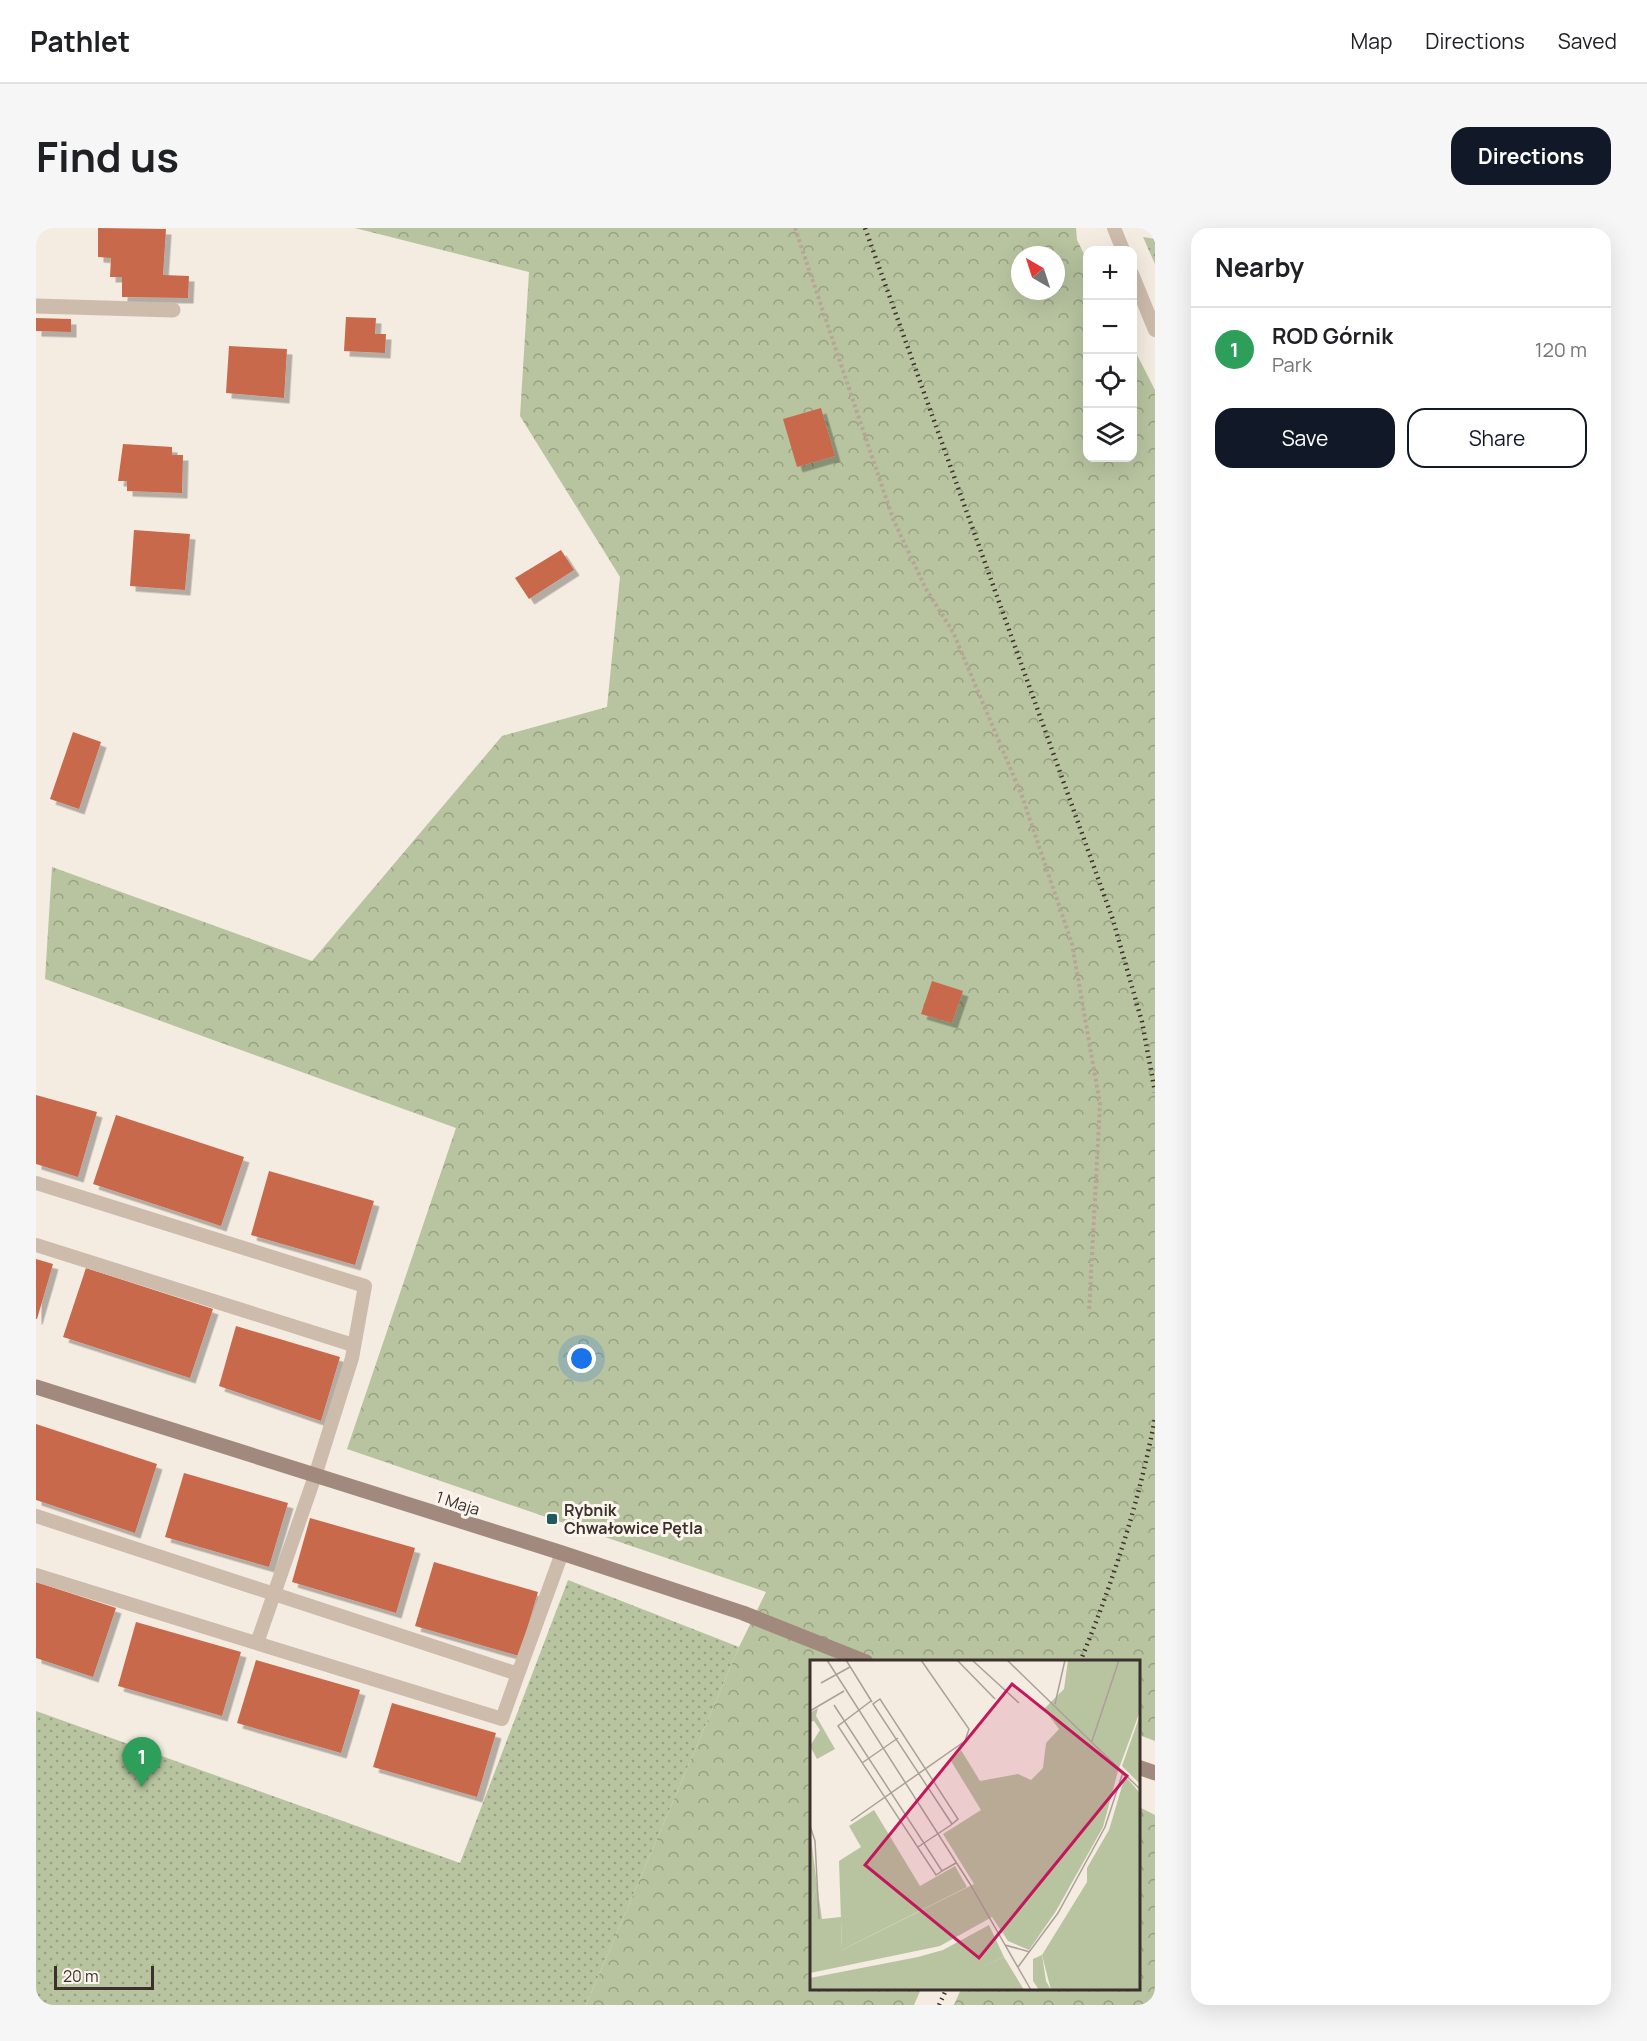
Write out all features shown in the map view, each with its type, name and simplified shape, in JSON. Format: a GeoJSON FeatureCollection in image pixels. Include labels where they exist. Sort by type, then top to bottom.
{"type":"FeatureCollection","features":[{"type":"Feature","properties":{"kind":"main road","name":"1 Maja"},"geometry":{"type":"LineString","coordinates":[[36,1387],[562,1553],[743,1613],[861,1660]]}},
{"type":"Feature","properties":{"kind":"main road"},"geometry":{"type":"LineString","coordinates":[[1140,1768],[1155,1773]]}},
{"type":"Feature","properties":{"kind":"street"},"geometry":{"type":"LineString","coordinates":[[36,306],[173,310]]}},
{"type":"Feature","properties":{"kind":"lane"},"geometry":{"type":"LineString","coordinates":[[1114,228],[1121,246]]}},
{"type":"Feature","properties":{"kind":"lane"},"geometry":{"type":"LineString","coordinates":[[1137,286],[1155,330]]}},
{"type":"Feature","properties":{"kind":"lane"},"geometry":{"type":"LineString","coordinates":[[36,1183],[365,1286],[352,1358],[315,1476],[257,1643]]}},
{"type":"Feature","properties":{"kind":"lane"},"geometry":{"type":"LineString","coordinates":[[36,1245],[353,1345]]}},
{"type":"Feature","properties":{"kind":"lane"},"geometry":{"type":"LineString","coordinates":[[36,1516],[518,1674]]}},
{"type":"Feature","properties":{"kind":"lane"},"geometry":{"type":"LineString","coordinates":[[36,1575],[502,1719],[562,1553]]}},
{"type":"Feature","properties":{"kind":"path"},"geometry":{"type":"LineString","coordinates":[[795,228],[889,508],[926,589],[953,632],[1022,796],[1072,944],[1100,1104],[1089,1312]]}},
{"type":"Feature","properties":{"kind":"green space"},"geometry":{"type":"Polygon","coordinates":[[[355,228],[1076,228],[1077,240],[1083,252],[1083,462],[1137,462],[1137,355],[1155,390],[1155,1741],[1140,1735],[1140,1660],[810,1660],[810,1990],[921,1990],[914,2005],[586,2005],[739,1647],[766,1592],[347,1449],[456,1128],[45,979],[52,867],[312,961],[502,736],[607,707],[620,577],[520,416],[529,272],[355,228]]]}},
{"type":"Feature","properties":{"kind":"green space"},"geometry":{"type":"Polygon","coordinates":[[[1143,237],[1155,239],[1155,264],[1143,237]]]}},
{"type":"Feature","properties":{"kind":"green space"},"geometry":{"type":"Polygon","coordinates":[[[568,1580],[739,1647],[586,2005],[36,2005],[36,1711],[460,1863],[568,1580]]]}},
{"type":"Feature","properties":{"kind":"green space"},"geometry":{"type":"Polygon","coordinates":[[[1140,1808],[1155,1815],[1155,2005],[954,2005],[961,1990],[1140,1990],[1140,1808]]]}},
{"type":"Feature","properties":{"kind":"building"},"geometry":{"type":"Polygon","coordinates":[[[98,228],[166,229],[163,275],[189,276],[188,298],[122,297],[122,277],[110,277],[111,258],[98,257],[98,228]]]}},
{"type":"Feature","properties":{"kind":"building"},"geometry":{"type":"Polygon","coordinates":[[[346,317],[376,318],[375,334],[386,334],[385,353],[344,351],[346,317]]]}},
{"type":"Feature","properties":{"kind":"building"},"geometry":{"type":"Polygon","coordinates":[[[36,318],[71,319],[71,332],[36,331],[36,318]]]}},
{"type":"Feature","properties":{"kind":"building"},"geometry":{"type":"Polygon","coordinates":[[[229,346],[287,349],[284,398],[226,393],[229,346]]]}},
{"type":"Feature","properties":{"kind":"building"},"geometry":{"type":"Polygon","coordinates":[[[821,408],[835,456],[797,467],[783,419],[821,408]]]}},
{"type":"Feature","properties":{"kind":"building"},"geometry":{"type":"Polygon","coordinates":[[[123,444],[172,447],[172,455],[183,455],[182,493],[127,491],[127,481],[118,481],[123,444]]]}},
{"type":"Feature","properties":{"kind":"building"},"geometry":{"type":"Polygon","coordinates":[[[134,530],[190,534],[185,590],[130,586],[134,530]]]}},
{"type":"Feature","properties":{"kind":"building"},"geometry":{"type":"Polygon","coordinates":[[[561,550],[574,570],[529,599],[515,578],[561,550]]]}},
{"type":"Feature","properties":{"kind":"building"},"geometry":{"type":"Polygon","coordinates":[[[73,732],[101,742],[79,809],[50,799],[73,732]]]}},
{"type":"Feature","properties":{"kind":"building"},"geometry":{"type":"Polygon","coordinates":[[[932,981],[963,991],[952,1023],[921,1014],[932,981]]]}},
{"type":"Feature","properties":{"kind":"building"},"geometry":{"type":"Polygon","coordinates":[[[36,1095],[97,1112],[78,1177],[36,1164],[36,1095]]]}},
{"type":"Feature","properties":{"kind":"building"},"geometry":{"type":"Polygon","coordinates":[[[116,1115],[244,1157],[221,1226],[93,1184],[116,1115]]]}},
{"type":"Feature","properties":{"kind":"building"},"geometry":{"type":"Polygon","coordinates":[[[269,1171],[374,1201],[355,1265],[251,1235],[269,1171]]]}},
{"type":"Feature","properties":{"kind":"building"},"geometry":{"type":"Polygon","coordinates":[[[36,1259],[53,1264],[37,1319],[36,1319],[36,1259]]]}},
{"type":"Feature","properties":{"kind":"building"},"geometry":{"type":"Polygon","coordinates":[[[86,1268],[213,1309],[190,1378],[63,1337],[86,1268]]]}},
{"type":"Feature","properties":{"kind":"building"},"geometry":{"type":"Polygon","coordinates":[[[236,1326],[340,1357],[321,1421],[219,1386],[236,1326]]]}},
{"type":"Feature","properties":{"kind":"building"},"geometry":{"type":"Polygon","coordinates":[[[36,1424],[157,1464],[135,1533],[36,1500],[36,1424]]]}},
{"type":"Feature","properties":{"kind":"building"},"geometry":{"type":"Polygon","coordinates":[[[184,1473],[288,1503],[269,1567],[165,1537],[184,1473]]]}},
{"type":"Feature","properties":{"kind":"building"},"geometry":{"type":"Polygon","coordinates":[[[310,1518],[415,1548],[396,1613],[292,1582],[310,1518]]]}},
{"type":"Feature","properties":{"kind":"building"},"geometry":{"type":"Polygon","coordinates":[[[434,1562],[538,1592],[519,1656],[415,1626],[434,1562]]]}},
{"type":"Feature","properties":{"kind":"building"},"geometry":{"type":"Polygon","coordinates":[[[36,1582],[116,1608],[93,1677],[36,1658],[36,1582]]]}},
{"type":"Feature","properties":{"kind":"building"},"geometry":{"type":"Polygon","coordinates":[[[136,1622],[241,1652],[222,1716],[118,1686],[136,1622]]]}},
{"type":"Feature","properties":{"kind":"building"},"geometry":{"type":"Polygon","coordinates":[[[256,1660],[360,1690],[341,1753],[237,1723],[256,1660]]]}},
{"type":"Feature","properties":{"kind":"building"},"geometry":{"type":"Polygon","coordinates":[[[392,1703],[496,1733],[477,1797],[373,1767],[392,1703]]]}},
{"type":"Feature","properties":{"kind":"railway"},"geometry":{"type":"LineString","coordinates":[[865,228],[1113,920],[1142,1022],[1155,1092]]}},
{"type":"Feature","properties":{"kind":"railway"},"geometry":{"type":"LineString","coordinates":[[1081,1660],[1124,1542],[1149,1450],[1155,1418]]}},
{"type":"Feature","properties":{"kind":"railway"},"geometry":{"type":"LineString","coordinates":[[939,2005],[946,1990]]}},
{"type":"Feature","properties":{"kind":"place","name":"Rybnik Chwałowice Pętla"},"geometry":{"type":"Point","coordinates":[552,1519]}},
{"type":"Feature","properties":{"kind":"place","name":"ROD Górnik"},"geometry":{"type":"Point","coordinates":[142,1787]}}]}
